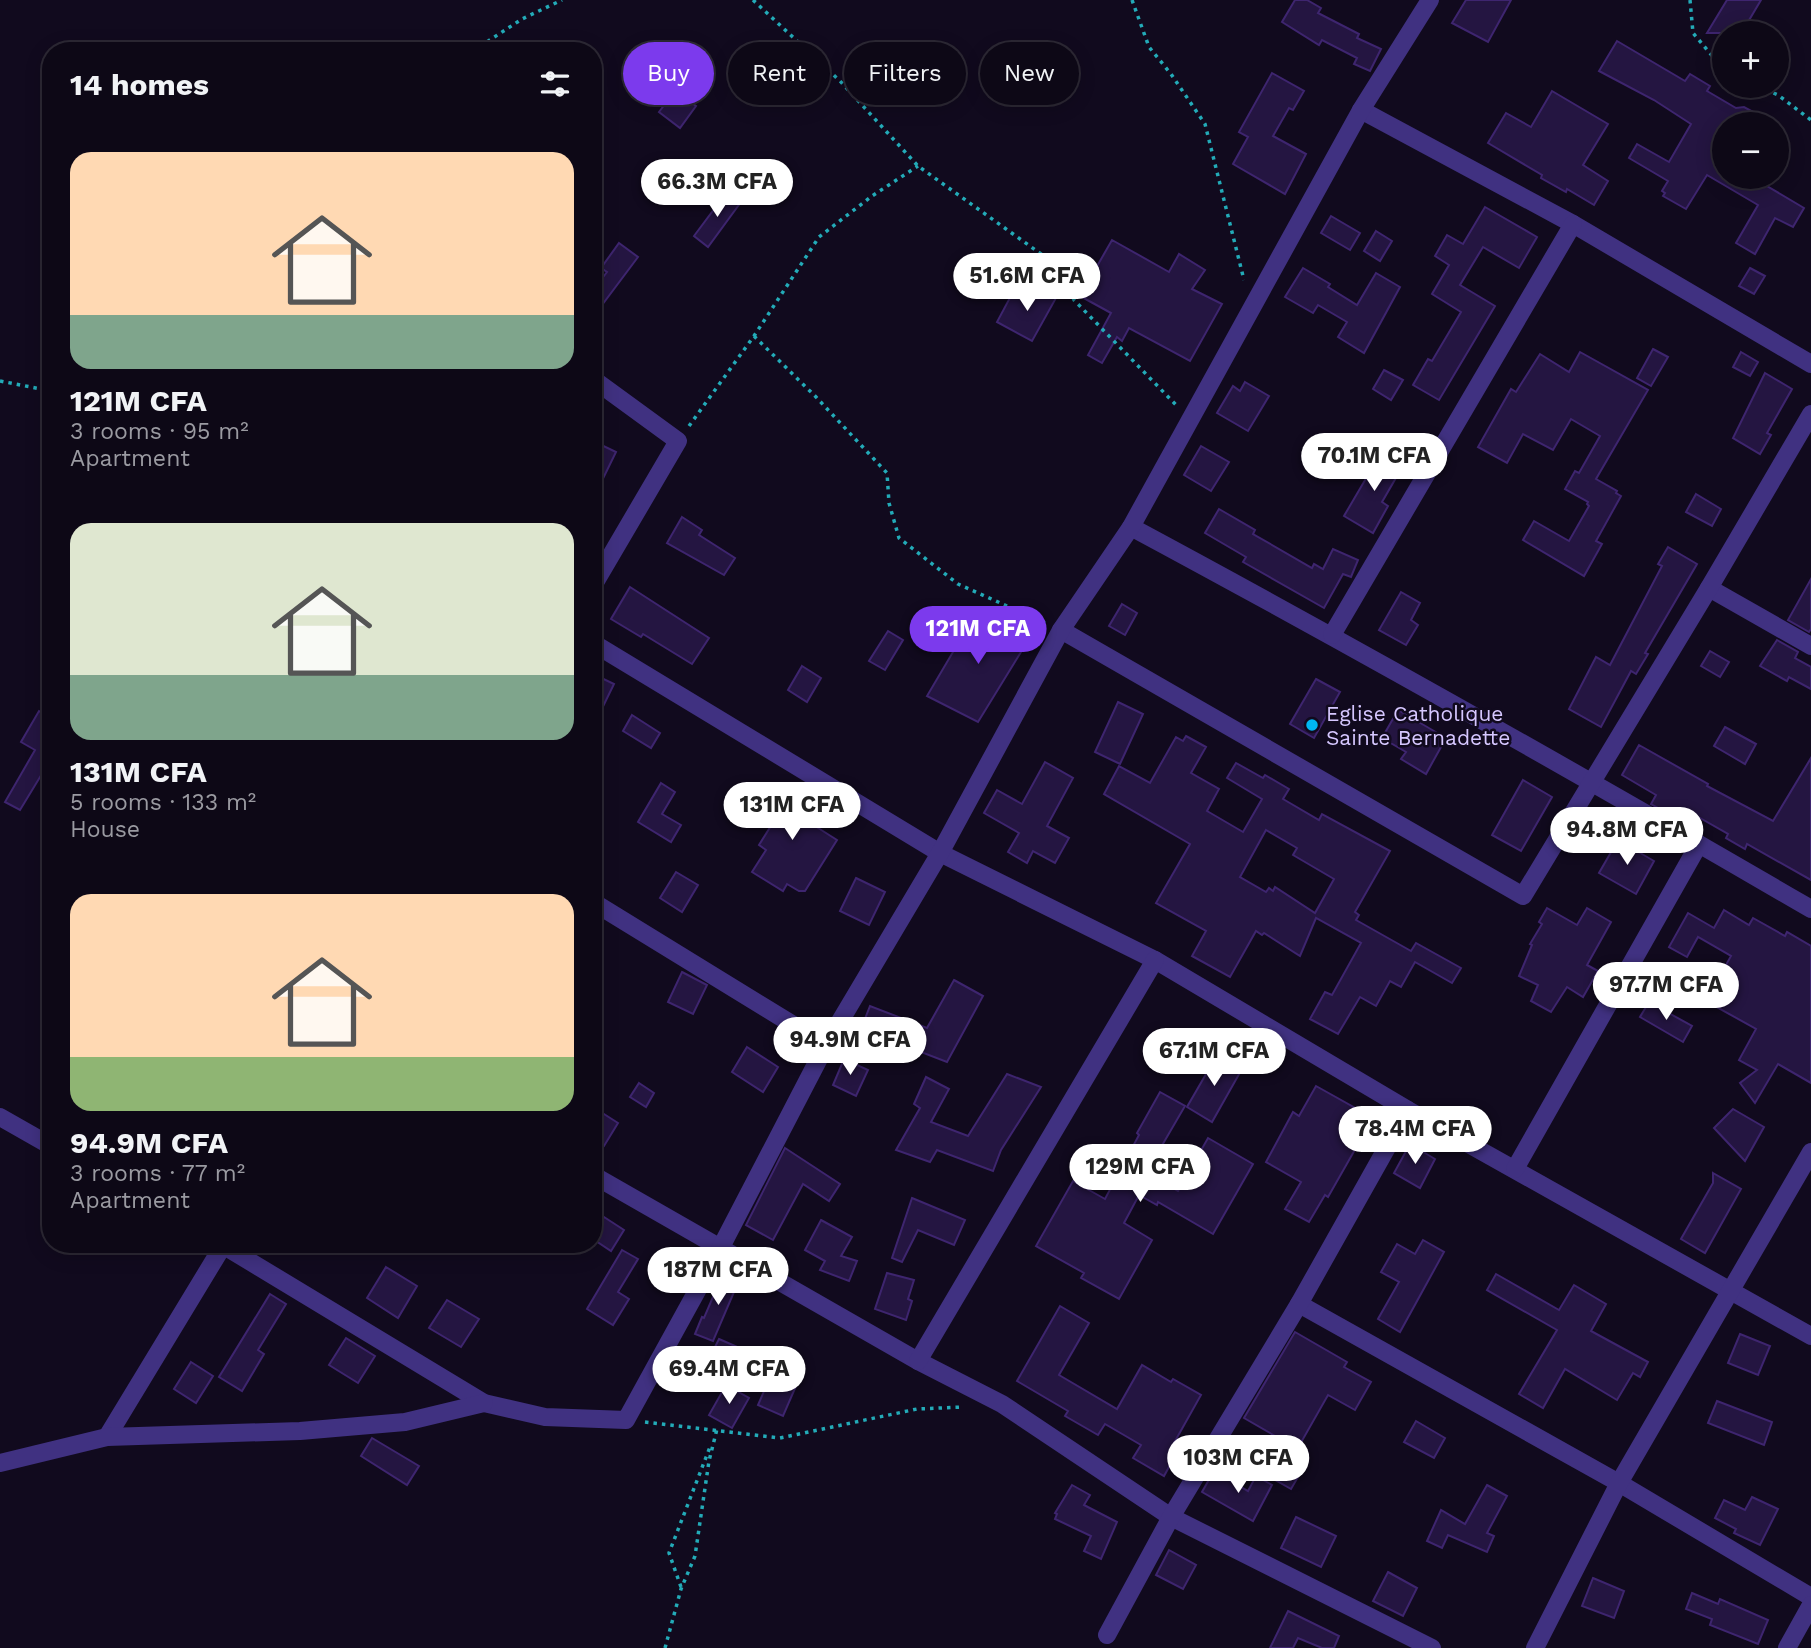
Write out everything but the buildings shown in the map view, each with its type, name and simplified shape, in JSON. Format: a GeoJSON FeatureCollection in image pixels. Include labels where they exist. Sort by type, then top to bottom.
{"type":"FeatureCollection","features":[{"type":"Feature","properties":{"kind":"street"},"geometry":{"type":"LineString","coordinates":[[236,1253],[484,1403],[545,1417],[626,1420],[720,1249],[826,1045],[940,853],[1061,630],[1131,527],[1361,110],[1430,0]]}},
{"type":"Feature","properties":{"kind":"street"},"geometry":{"type":"LineString","coordinates":[[1361,110],[1573,224],[1811,364]]}},
{"type":"Feature","properties":{"kind":"street"},"geometry":{"type":"LineString","coordinates":[[1332,635],[1573,224]]}},
{"type":"Feature","properties":{"kind":"street"},"geometry":{"type":"LineString","coordinates":[[602,386],[678,442],[602,571]]}},
{"type":"Feature","properties":{"kind":"street"},"geometry":{"type":"LineString","coordinates":[[1061,630],[1523,896],[1811,414]]}},
{"type":"Feature","properties":{"kind":"street"},"geometry":{"type":"LineString","coordinates":[[1131,527],[1332,635],[1811,909]]}},
{"type":"Feature","properties":{"kind":"street"},"geometry":{"type":"LineString","coordinates":[[1709,588],[1811,646]]}},
{"type":"Feature","properties":{"kind":"street"},"geometry":{"type":"LineString","coordinates":[[602,648],[940,853],[1155,960],[1408,1110],[1811,1336]]}},
{"type":"Feature","properties":{"kind":"street"},"geometry":{"type":"LineString","coordinates":[[1515,1169],[1699,844]]}},
{"type":"Feature","properties":{"kind":"street"},"geometry":{"type":"LineString","coordinates":[[602,908],[826,1045]]}},
{"type":"Feature","properties":{"kind":"street"},"geometry":{"type":"LineString","coordinates":[[918,1361],[1155,960]]}},
{"type":"Feature","properties":{"kind":"street"},"geometry":{"type":"LineString","coordinates":[[1107,1634],[1171,1517],[1299,1304],[1408,1110]]}},
{"type":"Feature","properties":{"kind":"street"},"geometry":{"type":"LineString","coordinates":[[0,1117],[42,1141]]}},
{"type":"Feature","properties":{"kind":"street"},"geometry":{"type":"LineString","coordinates":[[1535,1648],[1619,1483],[1811,1152]]}},
{"type":"Feature","properties":{"kind":"street"},"geometry":{"type":"LineString","coordinates":[[602,1180],[918,1361],[1002,1404],[1171,1517],[1432,1648]]}},
{"type":"Feature","properties":{"kind":"street"},"geometry":{"type":"LineString","coordinates":[[107,1437],[218,1253]]}},
{"type":"Feature","properties":{"kind":"street"},"geometry":{"type":"LineString","coordinates":[[1299,1304],[1619,1483],[1811,1597]]}},
{"type":"Feature","properties":{"kind":"street"},"geometry":{"type":"LineString","coordinates":[[0,1463],[107,1437],[300,1431],[392,1423],[484,1403]]}},
{"type":"Feature","properties":{"kind":"street"},"geometry":{"type":"LineString","coordinates":[[1787,1648],[1811,1605]]}},
{"type":"Feature","properties":{"kind":"path"},"geometry":{"type":"LineString","coordinates":[[487,42],[522,19],[562,0]]}},
{"type":"Feature","properties":{"kind":"path"},"geometry":{"type":"LineString","coordinates":[[753,0],[841,81],[918,166],[1062,270],[1074,300],[1191,418]]}},
{"type":"Feature","properties":{"kind":"path"},"geometry":{"type":"LineString","coordinates":[[1132,0],[1149,47],[1205,124],[1251,308]]}},
{"type":"Feature","properties":{"kind":"path"},"geometry":{"type":"LineString","coordinates":[[1690,0],[1693,33],[1712,56]]}},
{"type":"Feature","properties":{"kind":"path"},"geometry":{"type":"LineString","coordinates":[[1782,98],[1811,120]]}},
{"type":"Feature","properties":{"kind":"path"},"geometry":{"type":"LineString","coordinates":[[678,442],[754,336],[819,237],[872,196],[918,166]]}},
{"type":"Feature","properties":{"kind":"path"},"geometry":{"type":"LineString","coordinates":[[754,336],[887,472],[889,503],[899,538],[958,584],[1061,630]]}},
{"type":"Feature","properties":{"kind":"path"},"geometry":{"type":"LineString","coordinates":[[0,382],[42,389]]}},
{"type":"Feature","properties":{"kind":"path"},"geometry":{"type":"LineString","coordinates":[[626,1420],[780,1438],[917,1409],[966,1406]]}},
{"type":"Feature","properties":{"kind":"path"},"geometry":{"type":"LineString","coordinates":[[681,1589],[669,1553],[717,1429]]}},
{"type":"Feature","properties":{"kind":"path"},"geometry":{"type":"LineString","coordinates":[[664,1648],[681,1589],[695,1556],[709,1461],[717,1429]]}},
{"type":"Feature","properties":{"kind":"place","name":"Eglise Catholique Sainte Bernadette"},"geometry":{"type":"Point","coordinates":[1312,725]}}]}
